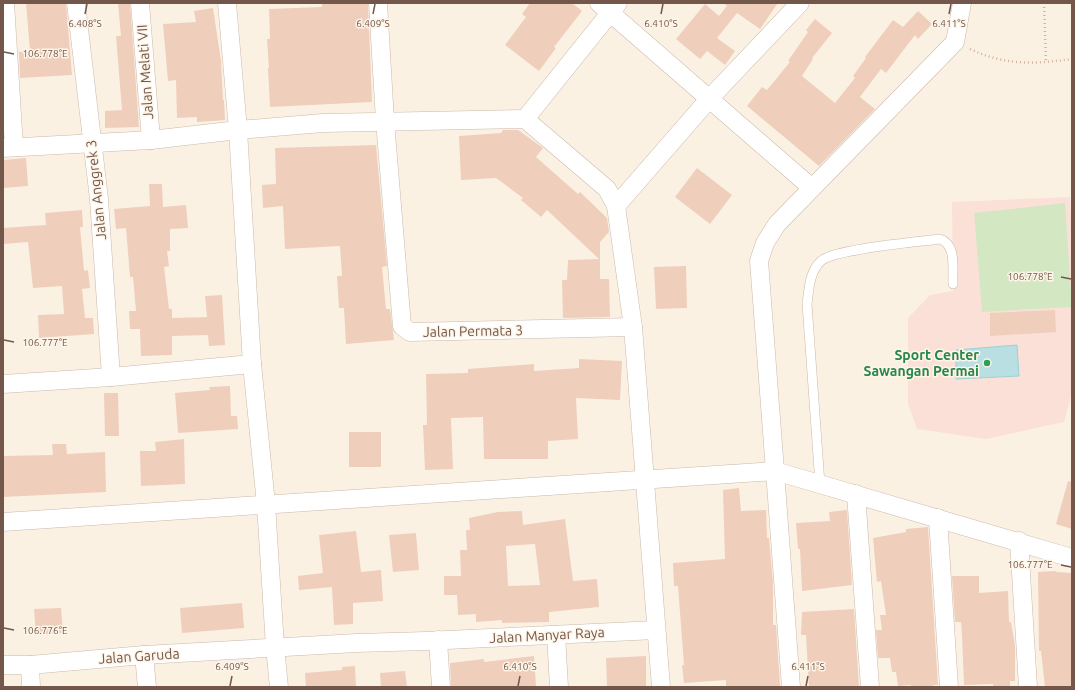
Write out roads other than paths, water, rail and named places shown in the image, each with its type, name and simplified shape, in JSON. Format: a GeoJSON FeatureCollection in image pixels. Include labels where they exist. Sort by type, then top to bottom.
{"type":"FeatureCollection","features":[{"type":"Feature","properties":{"kind":"street"},"geometry":{"type":"LineString","coordinates":[[5,3],[9,148],[151,140],[238,130],[323,123],[525,119],[607,189],[616,206],[633,327],[661,687]]}},
{"type":"Feature","properties":{"kind":"street","name":"Jalan Anggrek 3"},"geometry":{"type":"LineString","coordinates":[[76,3],[91,144],[99,199],[111,377]]}},
{"type":"Feature","properties":{"kind":"street","name":"Jalan Melati VII"},"geometry":{"type":"LineString","coordinates":[[140,3],[151,140]]}},
{"type":"Feature","properties":{"kind":"street"},"geometry":{"type":"LineString","coordinates":[[227,3],[238,130],[252,364],[266,504],[279,687]]}},
{"type":"Feature","properties":{"kind":"street","name":"Jalan Permata 3"},"geometry":{"type":"LineString","coordinates":[[378,3],[385,121],[402,326],[410,332],[633,327]]}},
{"type":"Feature","properties":{"kind":"street"},"geometry":{"type":"LineString","coordinates":[[616,206],[710,98],[800,3]]}},
{"type":"Feature","properties":{"kind":"street"},"geometry":{"type":"LineString","coordinates":[[791,687],[760,261],[765,243],[777,224],[955,42],[962,3]]}},
{"type":"Feature","properties":{"kind":"street"},"geometry":{"type":"LineString","coordinates":[[525,119],[609,6],[812,188]]}},
{"type":"Feature","properties":{"kind":"street"},"geometry":{"type":"LineString","coordinates":[[3,384],[111,377],[252,364]]}},
{"type":"Feature","properties":{"kind":"street"},"geometry":{"type":"LineString","coordinates":[[3,522],[775,470],[1019,541],[1072,558]]}},
{"type":"Feature","properties":{"kind":"street"},"geometry":{"type":"LineString","coordinates":[[856,494],[870,687]]}},
{"type":"Feature","properties":{"kind":"street"},"geometry":{"type":"LineString","coordinates":[[938,518],[949,687]]}},
{"type":"Feature","properties":{"kind":"street"},"geometry":{"type":"LineString","coordinates":[[1019,541],[1028,687]]}},
{"type":"Feature","properties":{"kind":"street","name":"Jalan Manyar Raya"},"geometry":{"type":"LineString","coordinates":[[275,647],[656,630]]}},
{"type":"Feature","properties":{"kind":"street"},"geometry":{"type":"LineString","coordinates":[[556,635],[559,687]]}},
{"type":"Feature","properties":{"kind":"street"},"geometry":{"type":"LineString","coordinates":[[438,640],[441,687]]}},
{"type":"Feature","properties":{"kind":"street","name":"Jalan Garuda"},"geometry":{"type":"LineString","coordinates":[[3,665],[30,665],[144,655],[275,647]]}},
{"type":"Feature","properties":{"kind":"street"},"geometry":{"type":"LineString","coordinates":[[144,655],[147,687]]}},
{"type":"Feature","properties":{"kind":"street"},"geometry":{"type":"LineString","coordinates":[[30,665],[31,687]]}},
{"type":"Feature","properties":{"kind":"lane"},"geometry":{"type":"LineString","coordinates":[[820,484],[807,304],[809,285],[815,269],[821,260],[844,252],[940,238],[947,241],[952,248],[952,284]]}},
{"type":"Feature","properties":{"kind":"water","name":"Sport Center Sawangan Permai"},"geometry":{"type":"Polygon","coordinates":[[[1017,345],[1019,376],[956,379],[956,350],[1017,345]]]}},
{"type":"Feature","properties":{"kind":"place","name":"Sport Center Sawangan Permai"},"geometry":{"type":"Point","coordinates":[987,363]}}]}
